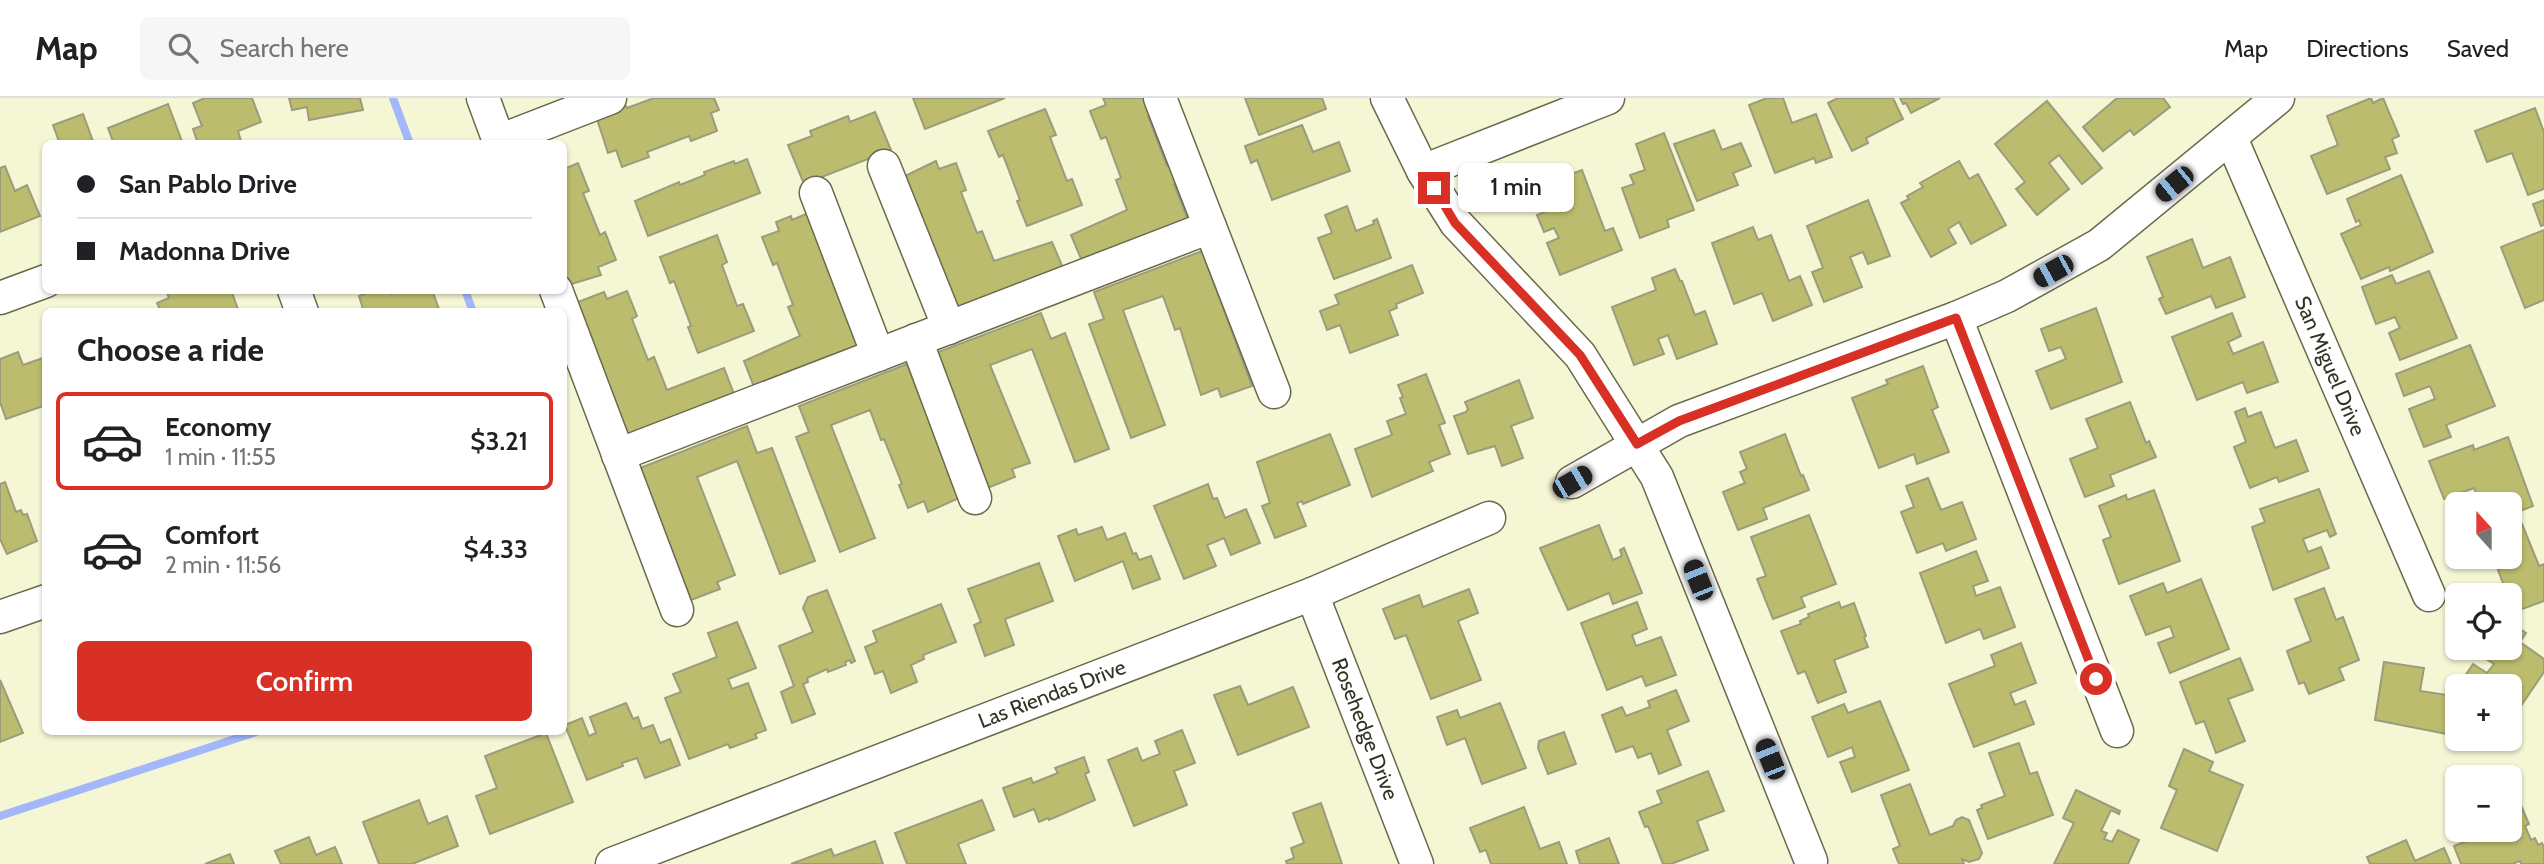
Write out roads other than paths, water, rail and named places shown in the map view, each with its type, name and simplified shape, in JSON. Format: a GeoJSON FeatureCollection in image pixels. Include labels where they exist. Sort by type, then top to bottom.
{"type":"FeatureCollection","features":[{"type":"Feature","properties":{"kind":"street"},"geometry":{"type":"LineString","coordinates":[[483,98],[499,140]]}},
{"type":"Feature","properties":{"kind":"street"},"geometry":{"type":"LineString","coordinates":[[505,140],[610,98]]}},
{"type":"Feature","properties":{"kind":"street"},"geometry":{"type":"LineString","coordinates":[[1160,98],[1274,392]]}},
{"type":"Feature","properties":{"kind":"street"},"geometry":{"type":"LineString","coordinates":[[1387,98],[1423,171],[1455,223],[1580,355],[1657,477],[1811,861]]}},
{"type":"Feature","properties":{"kind":"street"},"geometry":{"type":"LineString","coordinates":[[1423,171],[1608,98]]}},
{"type":"Feature","properties":{"kind":"street"},"geometry":{"type":"LineString","coordinates":[[1572,482],[1679,421],[1956,318],[2007,296],[2099,245],[2278,98]]}},
{"type":"Feature","properties":{"kind":"street","name":"San Miguel Drive"},"geometry":{"type":"LineString","coordinates":[[2231,138],[2429,595]]}},
{"type":"Feature","properties":{"kind":"street"},"geometry":{"type":"LineString","coordinates":[[884,166],[949,328]]}},
{"type":"Feature","properties":{"kind":"street"},"geometry":{"type":"LineString","coordinates":[[816,193],[878,355]]}},
{"type":"Feature","properties":{"kind":"street"},"geometry":{"type":"LineString","coordinates":[[618,455],[1210,227]]}},
{"type":"Feature","properties":{"kind":"street"},"geometry":{"type":"LineString","coordinates":[[0,298],[42,282]]}},
{"type":"Feature","properties":{"kind":"street"},"geometry":{"type":"LineString","coordinates":[[1956,318],[2117,731]]}},
{"type":"Feature","properties":{"kind":"street"},"geometry":{"type":"LineString","coordinates":[[567,319],[677,610]]}},
{"type":"Feature","properties":{"kind":"street"},"geometry":{"type":"LineString","coordinates":[[916,340],[975,498]]}},
{"type":"Feature","properties":{"kind":"street","name":"Las Riendas Drive"},"geometry":{"type":"LineString","coordinates":[[612,864],[1312,594],[1489,518]]}},
{"type":"Feature","properties":{"kind":"street","name":"Rosehedge Drive"},"geometry":{"type":"LineString","coordinates":[[1312,594],[1417,864]]}},
{"type":"Feature","properties":{"kind":"street"},"geometry":{"type":"LineString","coordinates":[[0,617],[42,602]]}},
{"type":"Feature","properties":{"kind":"waterway"},"geometry":{"type":"LineString","coordinates":[[393,98],[409,140]]}},
{"type":"Feature","properties":{"kind":"waterway"},"geometry":{"type":"LineString","coordinates":[[466,294],[472,308]]}},
{"type":"Feature","properties":{"kind":"waterway"},"geometry":{"type":"LineString","coordinates":[[0,816],[247,735]]}}]}
